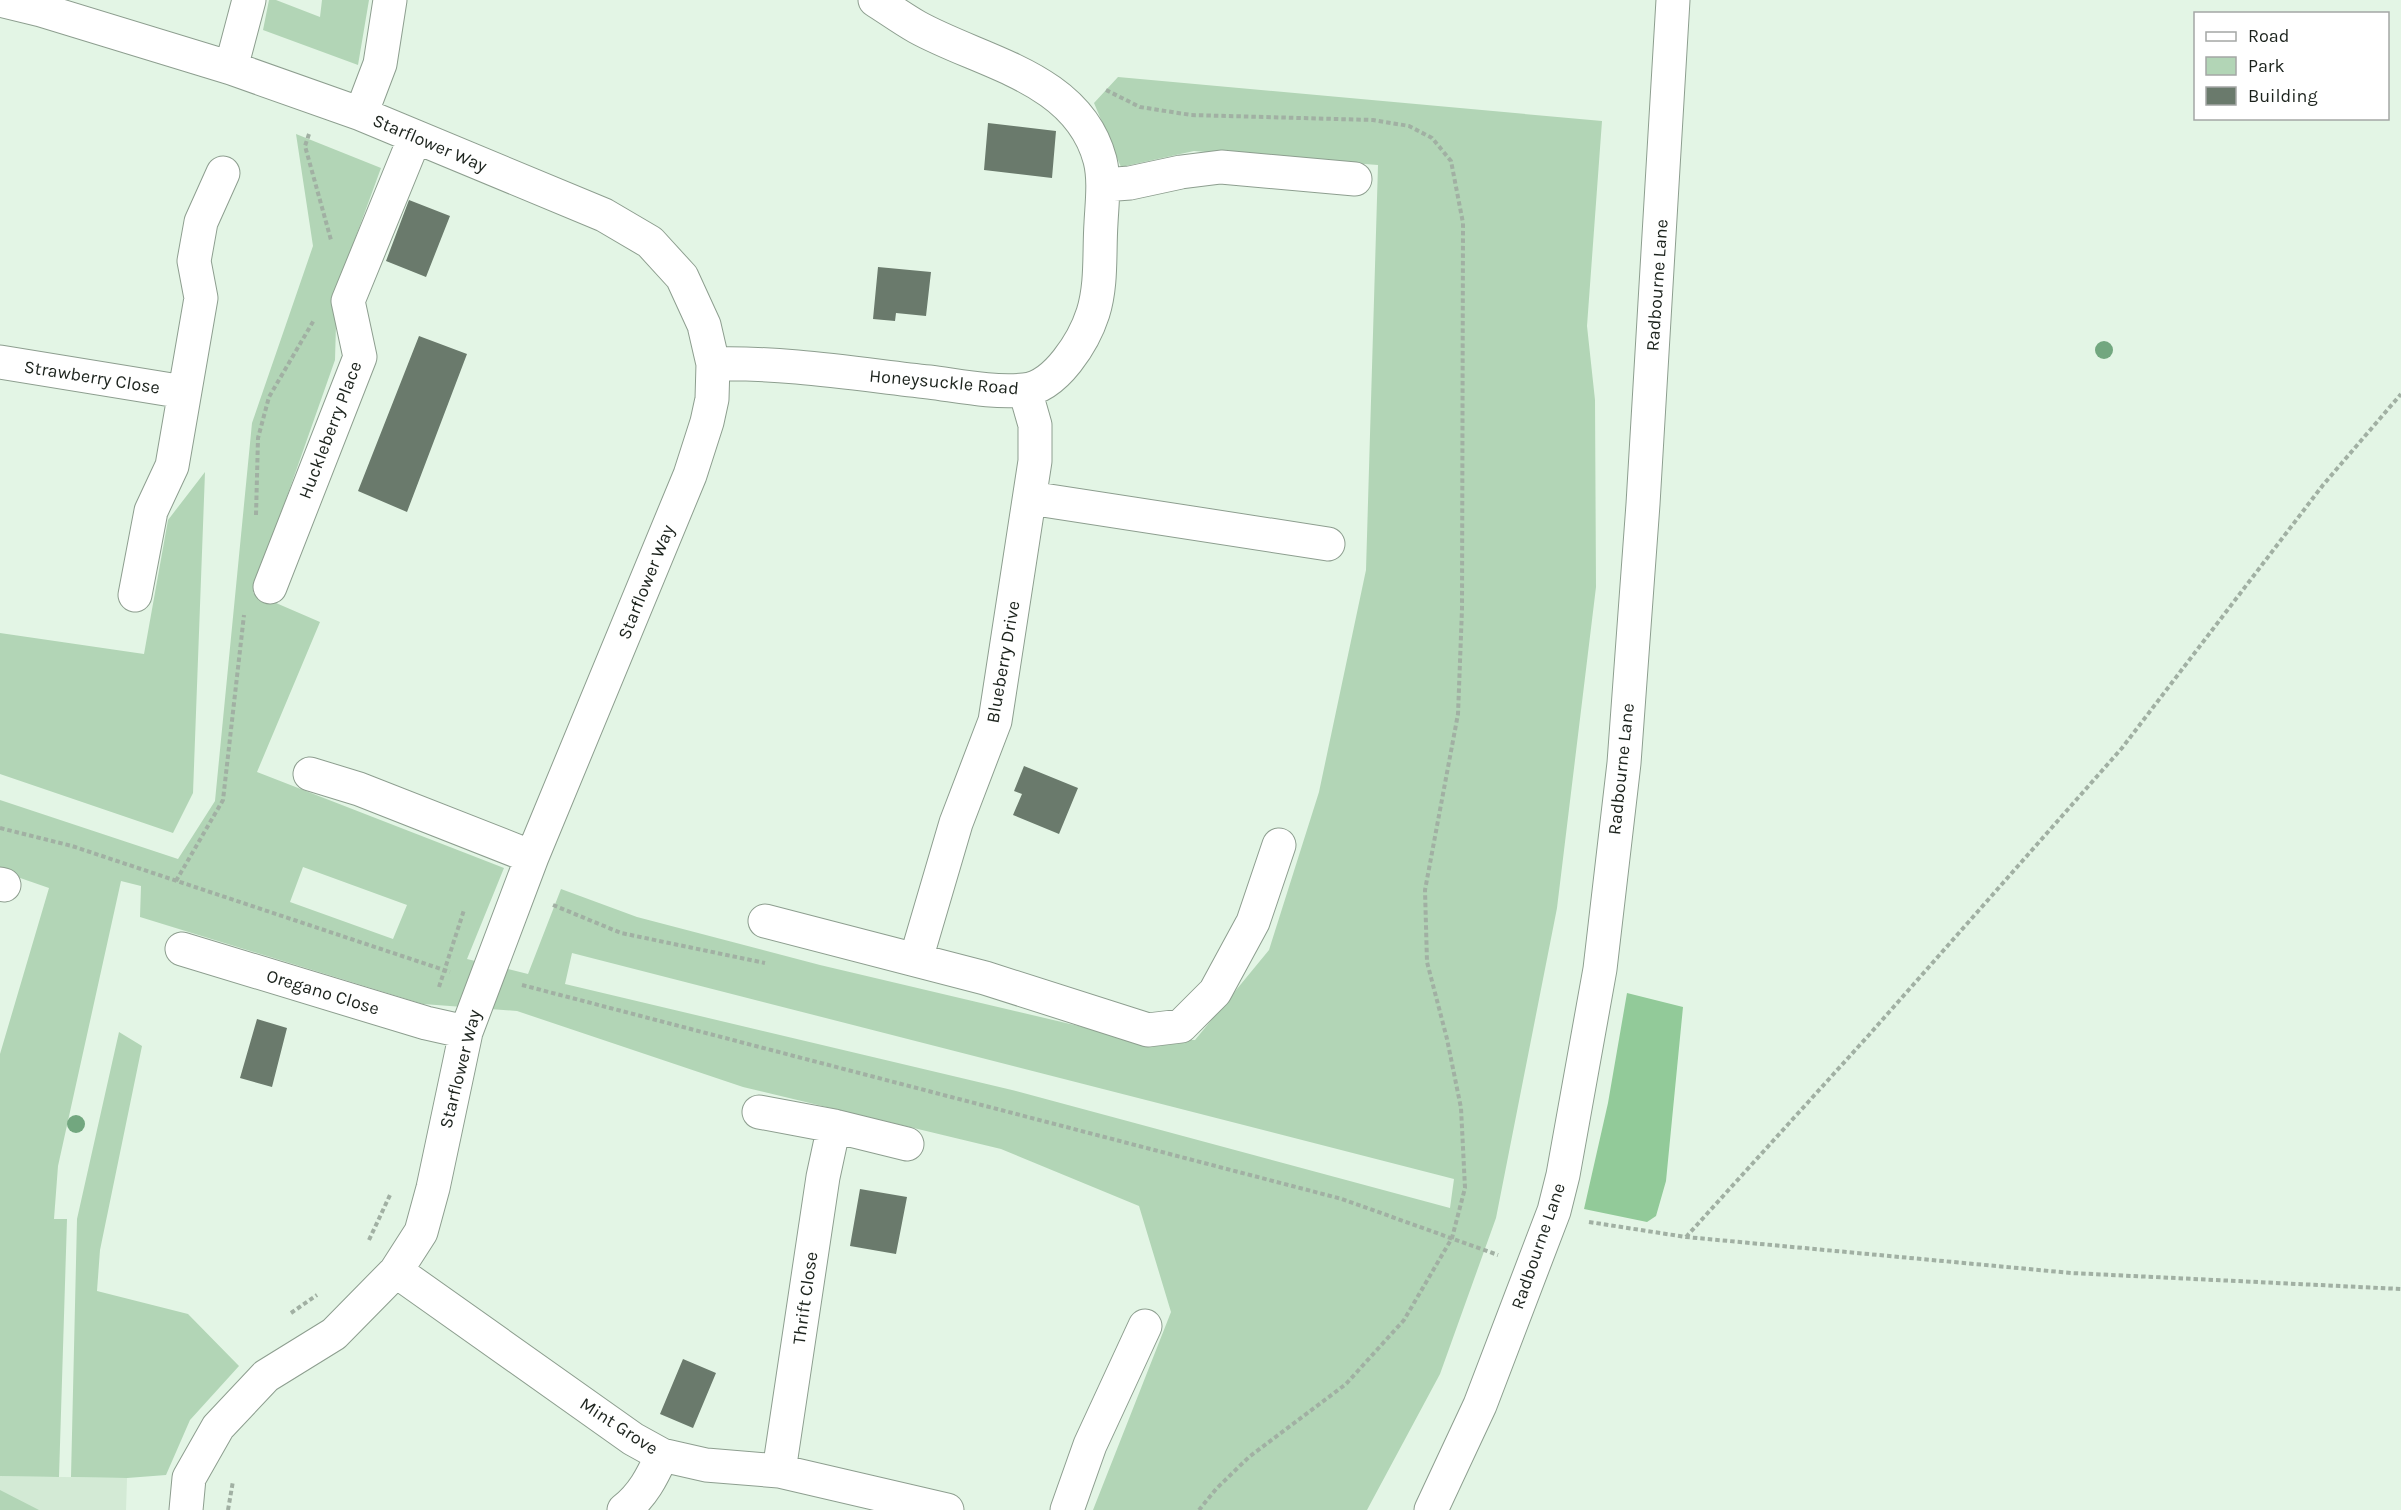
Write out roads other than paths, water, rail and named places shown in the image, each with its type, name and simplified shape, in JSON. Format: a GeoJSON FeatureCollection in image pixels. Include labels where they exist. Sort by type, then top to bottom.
{"type":"FeatureCollection","features":[{"type":"Feature","properties":{"kind":"street","name":"Starflower Way"},"geometry":{"type":"LineString","coordinates":[[0,0],[41,10],[231,68],[361,114],[603,215],[650,242],[682,277],[704,325],[713,364],[712,399],[690,475],[532,857],[466,1032],[434,1188],[420,1232],[396,1271],[334,1334],[266,1376],[218,1427],[189,1478],[186,1510]]}},
{"type":"Feature","properties":{"kind":"street"},"geometry":{"type":"LineString","coordinates":[[231,68],[249,0]]}},
{"type":"Feature","properties":{"kind":"street"},"geometry":{"type":"LineString","coordinates":[[361,114],[380,64],[390,0]]}},
{"type":"Feature","properties":{"kind":"street","name":"Honeysuckle Road"},"geometry":{"type":"LineString","coordinates":[[713,364],[758,363],[986,389],[1026,390],[1047,381],[1061,368],[1078,347],[1090,322],[1100,282],[1103,185],[1101,162],[1087,129],[1073,110],[1056,94],[1036,82],[917,27],[875,0]]}},
{"type":"Feature","properties":{"kind":"street","name":"Radbourne Lane"},"geometry":{"type":"LineString","coordinates":[[1431,1510],[1480,1405],[1554,1210],[1563,1175],[1600,969],[1624,763],[1643,504],[1673,0]]}},
{"type":"Feature","properties":{"kind":"street","name":"Huckleberry Place"},"geometry":{"type":"LineString","coordinates":[[270,588],[360,357],[348,301],[415,137]]}},
{"type":"Feature","properties":{"kind":"street"},"geometry":{"type":"LineString","coordinates":[[1103,185],[1130,183],[1181,172],[1221,167],[1355,179]]}},
{"type":"Feature","properties":{"kind":"street","name":"Strawberry Close"},"geometry":{"type":"LineString","coordinates":[[135,596],[151,511],[172,466],[201,298],[194,261],[201,222],[223,173]]}},
{"type":"Feature","properties":{"kind":"street","name":"Strawberry Close"},"geometry":{"type":"LineString","coordinates":[[0,362],[184,392]]}},
{"type":"Feature","properties":{"kind":"street","name":"Blueberry Drive"},"geometry":{"type":"LineString","coordinates":[[916,959],[956,823],[995,721],[1035,461],[1035,425],[1026,390]]}},
{"type":"Feature","properties":{"kind":"street"},"geometry":{"type":"LineString","coordinates":[[1030,498],[1328,544]]}},
{"type":"Feature","properties":{"kind":"street"},"geometry":{"type":"LineString","coordinates":[[310,774],[359,789],[532,857]]}},
{"type":"Feature","properties":{"kind":"street"},"geometry":{"type":"LineString","coordinates":[[765,921],[985,978],[1148,1030],[1181,1026],[1215,992],[1253,922],[1279,845]]}},
{"type":"Feature","properties":{"kind":"street","name":"Oregano Close"},"geometry":{"type":"LineString","coordinates":[[182,950],[426,1023],[466,1032]]}},
{"type":"Feature","properties":{"kind":"street"},"geometry":{"type":"LineString","coordinates":[[759,1112],[834,1126],[907,1144]]}},
{"type":"Feature","properties":{"kind":"street","name":"Thrift Close"},"geometry":{"type":"LineString","coordinates":[[779,1470],[823,1177],[834,1126]]}},
{"type":"Feature","properties":{"kind":"street","name":"Mint Grove"},"geometry":{"type":"LineString","coordinates":[[396,1271],[623,1432],[662,1455],[706,1465],[779,1470],[947,1510]]}},
{"type":"Feature","properties":{"kind":"street"},"geometry":{"type":"LineString","coordinates":[[1067,1510],[1090,1445],[1145,1326]]}},
{"type":"Feature","properties":{"kind":"street"},"geometry":{"type":"LineString","coordinates":[[624,1510],[637,1500],[662,1455]]}}]}
